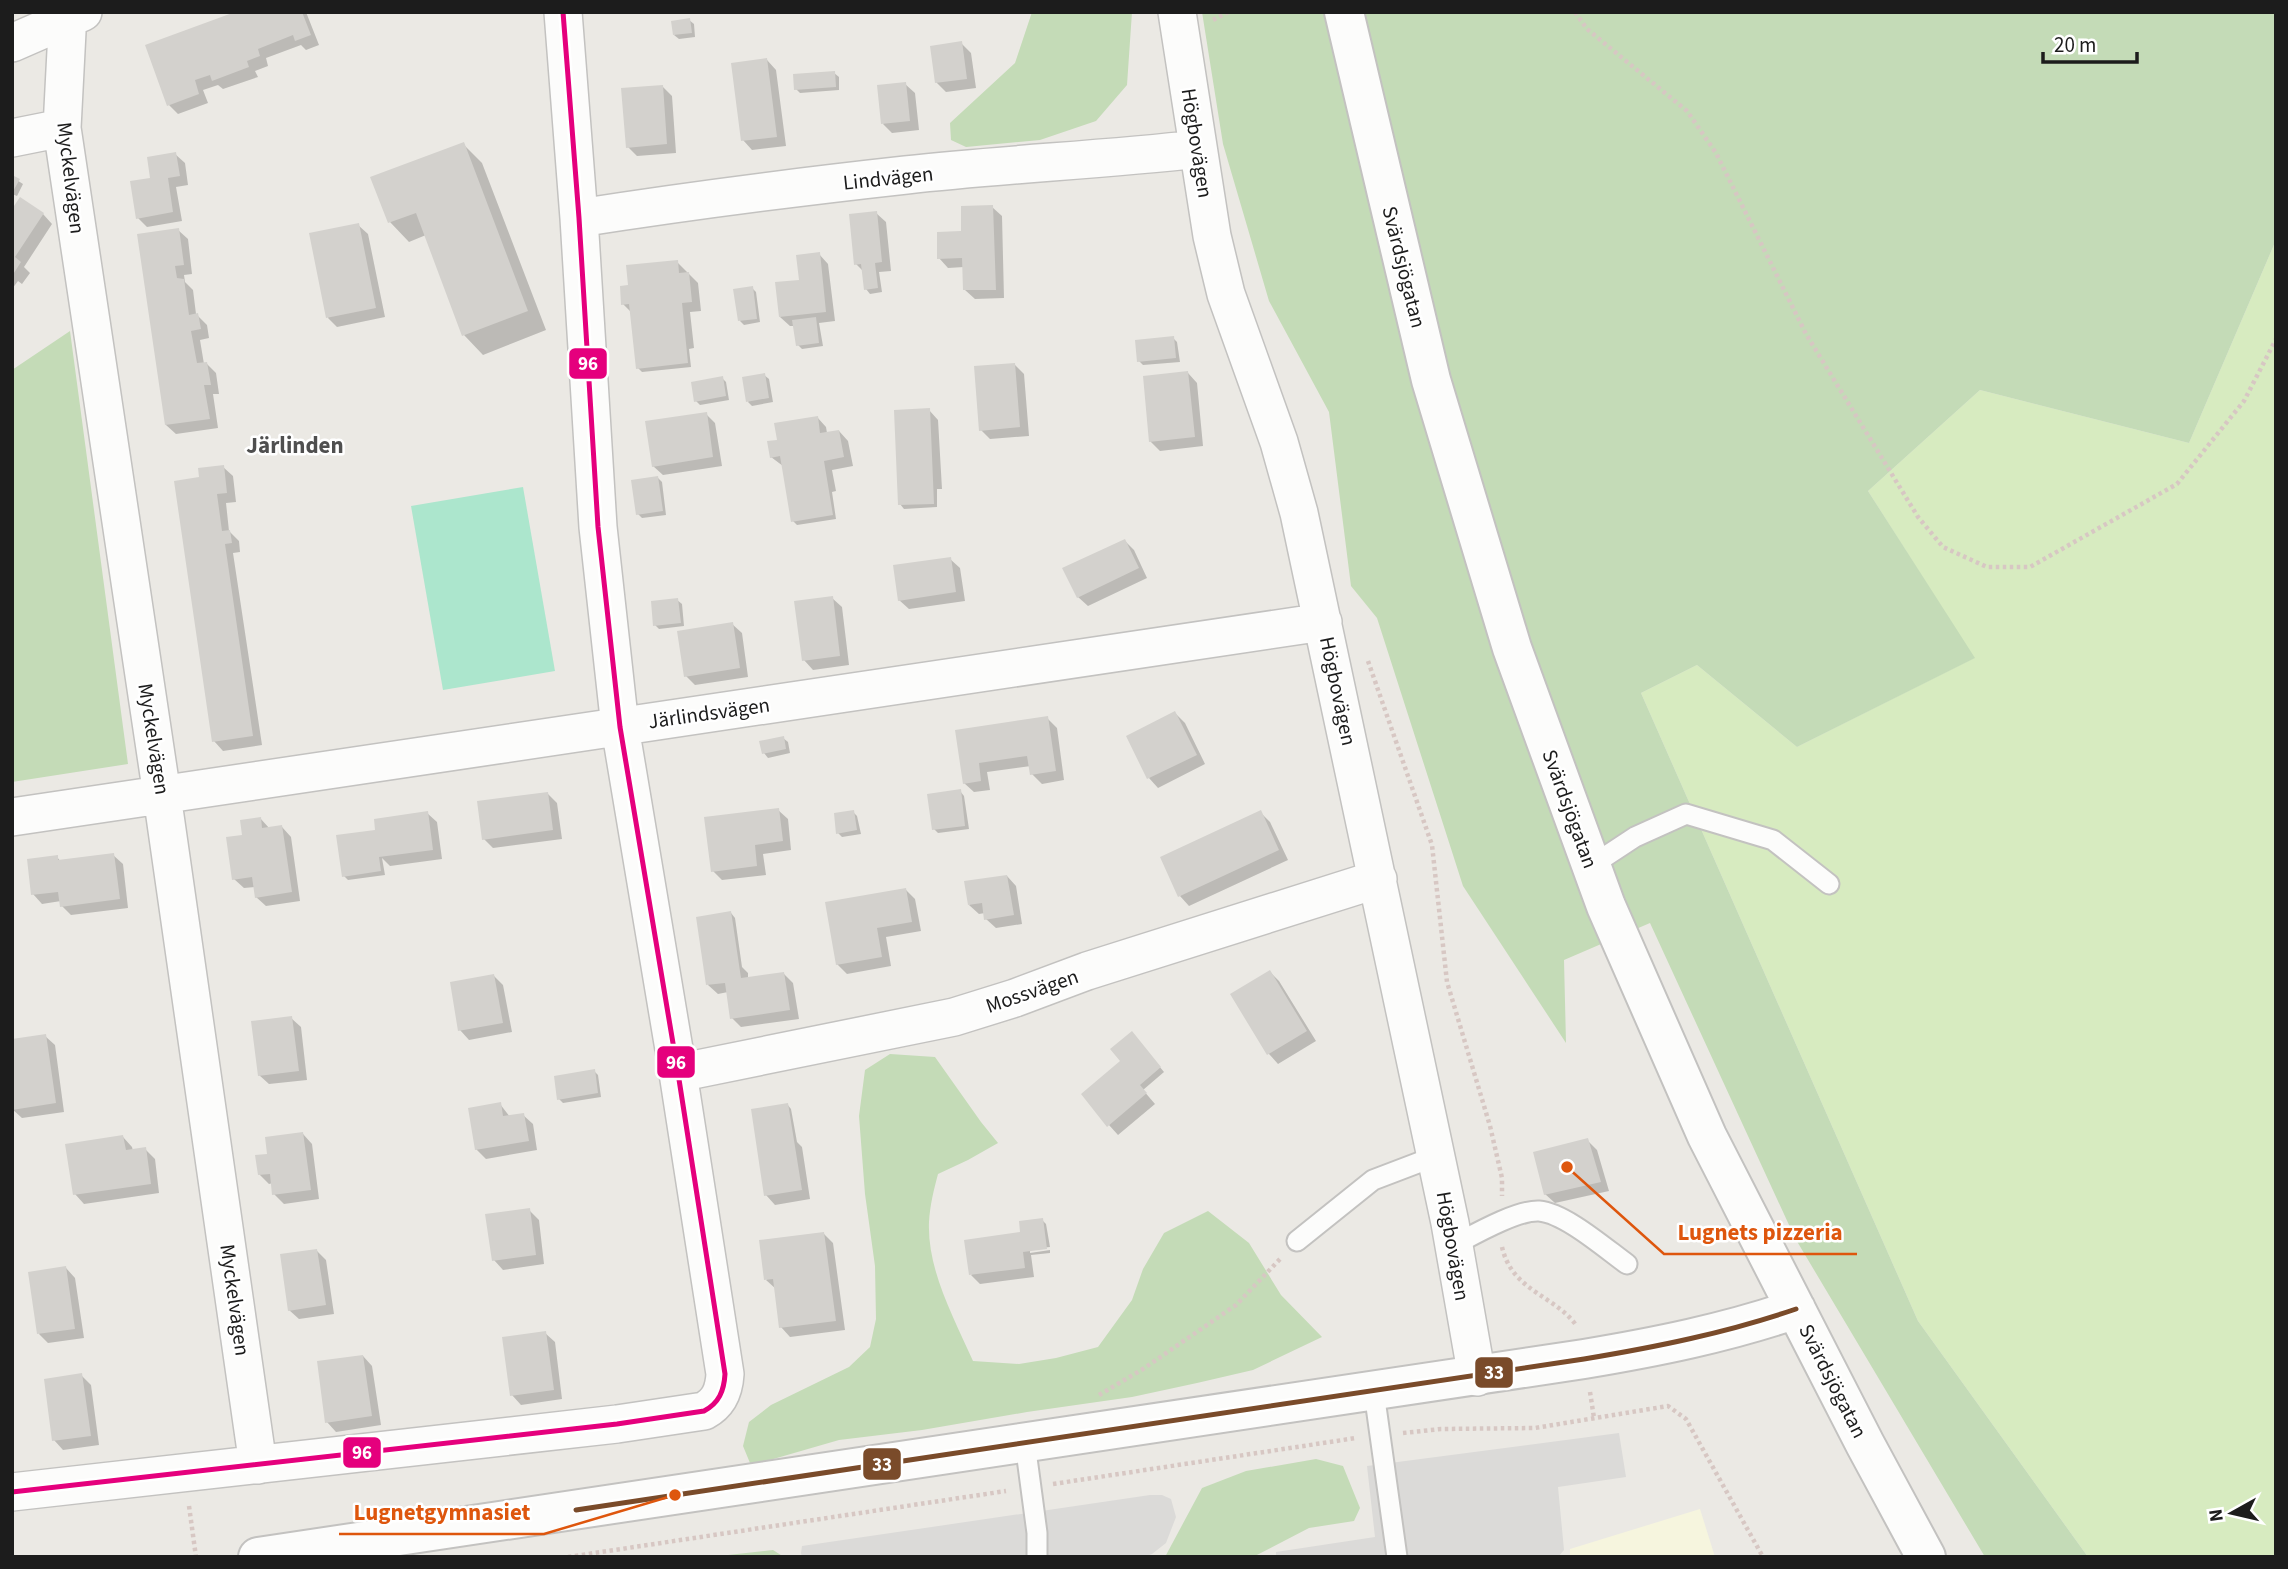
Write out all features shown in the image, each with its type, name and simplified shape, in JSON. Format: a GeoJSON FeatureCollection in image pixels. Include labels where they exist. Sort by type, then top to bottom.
{"type":"FeatureCollection","features":[{"type":"Feature","properties":{"kind":"street"},"geometry":{"type":"LineString","coordinates":[[12,1492],[617,1424],[704,1411],[713,1406],[724,1385],[725,1374],[678,1073],[620,726],[598,527],[563,12]]}},
{"type":"Feature","properties":{"kind":"street","name":"Högbovägen"},"geometry":{"type":"LineString","coordinates":[[1177,12],[1212,236],[1226,293],[1292,483],[1436,1156],[1476,1377]]}},
{"type":"Feature","properties":{"kind":"street","name":"Svärdsjögatan"},"geometry":{"type":"LineString","coordinates":[[1344,12],[1431,380],[1512,648],[1606,906],[1707,1136],[1926,1557]]}},
{"type":"Feature","properties":{"kind":"street"},"geometry":{"type":"LineString","coordinates":[[12,43],[73,14]]}},
{"type":"Feature","properties":{"kind":"street","name":"Myckelvägen"},"geometry":{"type":"LineString","coordinates":[[73,14],[62,128],[162,795],[258,1465]]}},
{"type":"Feature","properties":{"kind":"street"},"geometry":{"type":"LineString","coordinates":[[12,138],[62,128]]}},
{"type":"Feature","properties":{"kind":"street","name":"Lindvägen"},"geometry":{"type":"LineString","coordinates":[[579,218],[709,198],[909,174],[1097,160],[1198,149]]}},
{"type":"Feature","properties":{"kind":"street","name":"Järlindsvägen"},"geometry":{"type":"LineString","coordinates":[[12,817],[1323,622]]}},
{"type":"Feature","properties":{"kind":"street","name":"Mossvägen"},"geometry":{"type":"LineString","coordinates":[[678,1073],[954,1017],[1087,971],[1378,879]]}},
{"type":"Feature","properties":{"kind":"street"},"geometry":{"type":"LineString","coordinates":[[258,1557],[1476,1377],[1690,1339],[1796,1309]]}},
{"type":"Feature","properties":{"kind":"lane"},"geometry":{"type":"LineString","coordinates":[[1591,866],[1635,837],[1686,814],[1773,840],[1829,884]]}},
{"type":"Feature","properties":{"kind":"lane"},"geometry":{"type":"LineString","coordinates":[[1297,1241],[1374,1180],[1436,1156]]}},
{"type":"Feature","properties":{"kind":"lane"},"geometry":{"type":"LineString","coordinates":[[1454,1245],[1502,1221],[1539,1211],[1560,1217],[1627,1264]]}},
{"type":"Feature","properties":{"kind":"lane"},"geometry":{"type":"LineString","coordinates":[[1374,1392],[1397,1557]]}},
{"type":"Feature","properties":{"kind":"lane"},"geometry":{"type":"LineString","coordinates":[[1025,1443],[1037,1533],[1037,1557]]}},
{"type":"Feature","properties":{"kind":"path"},"geometry":{"type":"LineString","coordinates":[[1576,12],[1587,29],[1687,111],[1716,153],[1806,334],[1918,517],[1943,547],[1987,567],[2029,567],[2177,484],[2244,401],[2276,339]]}},
{"type":"Feature","properties":{"kind":"path"},"geometry":{"type":"LineString","coordinates":[[1368,660],[1432,845],[1447,982],[1490,1126],[1502,1178],[1502,1250],[1510,1267],[1531,1291],[1566,1313],[1575,1324],[1594,1418]]}},
{"type":"Feature","properties":{"kind":"path"},"geometry":{"type":"LineString","coordinates":[[1096,1397],[1143,1369],[1236,1305],[1297,1241]]}},
{"type":"Feature","properties":{"kind":"path"},"geometry":{"type":"LineString","coordinates":[[568,1557],[1381,1435],[1441,1429],[1535,1428],[1668,1406],[1686,1419],[1763,1557]]}},
{"type":"Feature","properties":{"kind":"path"},"geometry":{"type":"LineString","coordinates":[[184,1473],[196,1557]]}},
{"type":"Feature","properties":{"kind":"shaded area"},"geometry":{"type":"Polygon","coordinates":[[[1619,1433],[1626,1477],[1558,1487],[1564,1550],[1558,1557],[1276,1557],[1276,1552],[1375,1537],[1367,1466],[1619,1433]]]}},
{"type":"Feature","properties":{"kind":"shaded area"},"geometry":{"type":"Polygon","coordinates":[[[1162,1495],[1171,1499],[1176,1517],[1166,1543],[1144,1557],[802,1557],[801,1553],[802,1546],[1162,1495]]]}},
{"type":"Feature","properties":{"kind":"shaded area"},"geometry":{"type":"Polygon","coordinates":[[[1700,1509],[1715,1557],[1570,1557],[1570,1549],[1700,1509]]]}},
{"type":"Feature","properties":{"kind":"green space"},"geometry":{"type":"Polygon","coordinates":[[[1032,12],[1132,12],[1127,85],[1096,121],[1040,140],[966,147],[951,140],[950,123],[1015,63],[1032,12]]]}},
{"type":"Feature","properties":{"kind":"green space"},"geometry":{"type":"Polygon","coordinates":[[[1202,12],[2276,12],[2276,240],[2189,443],[1980,390],[1868,491],[1975,658],[1797,747],[1697,665],[1641,693],[1918,1321],[2088,1557],[1985,1557],[1795,1238],[1650,923],[1564,960],[1566,1043],[1463,886],[1377,618],[1351,586],[1329,412],[1269,301],[1223,144],[1202,12]]]}},
{"type":"Feature","properties":{"kind":"green space"},"geometry":{"type":"Polygon","coordinates":[[[2276,240],[2276,1557],[2088,1557],[1918,1321],[1641,693],[1697,665],[1797,747],[1974,658],[1868,491],[1980,390],[2189,443],[2276,240]]]}},
{"type":"Feature","properties":{"kind":"green space"},"geometry":{"type":"Polygon","coordinates":[[[70,331],[128,764],[12,782],[12,370],[70,331]]]}},
{"type":"Feature","properties":{"kind":"green space"},"geometry":{"type":"Polygon","coordinates":[[[523,487],[555,671],[443,690],[411,506],[523,487]]]}},
{"type":"Feature","properties":{"kind":"green space"},"geometry":{"type":"Polygon","coordinates":[[[890,1054],[935,1057],[998,1143],[938,1174],[932,1197],[932,1258],[950,1311],[973,1361],[1019,1364],[1098,1347],[1132,1300],[1143,1269],[1164,1233],[1208,1211],[1249,1243],[1281,1295],[1322,1337],[1253,1370],[1197,1383],[1132,1397],[922,1430],[839,1440],[763,1462],[750,1463],[743,1446],[749,1422],[771,1405],[849,1367],[870,1347],[876,1319],[875,1266],[865,1194],[859,1116],[865,1070],[890,1054]]]}},
{"type":"Feature","properties":{"kind":"green space"},"geometry":{"type":"Polygon","coordinates":[[[1316,1459],[1343,1466],[1360,1508],[1354,1521],[1309,1528],[1253,1557],[1165,1557],[1202,1488],[1246,1471],[1316,1459]]]}},
{"type":"Feature","properties":{"kind":"green space"},"geometry":{"type":"Polygon","coordinates":[[[773,1550],[784,1557],[716,1557],[719,1556],[773,1550]]]}},
{"type":"Feature","properties":{"kind":"building"},"geometry":{"type":"Polygon","coordinates":[[[235,12],[302,12],[311,35],[295,41],[293,35],[258,49],[260,56],[247,61],[249,67],[212,81],[210,75],[195,80],[199,94],[167,106],[145,45],[235,12]]]}},
{"type":"Feature","properties":{"kind":"building"},"geometry":{"type":"Polygon","coordinates":[[[690,18],[692,33],[673,35],[671,21],[690,18]]]}},
{"type":"Feature","properties":{"kind":"building"},"geometry":{"type":"Polygon","coordinates":[[[962,41],[967,79],[935,83],[930,46],[962,41]]]}},
{"type":"Feature","properties":{"kind":"building"},"geometry":{"type":"Polygon","coordinates":[[[767,58],[777,137],[741,141],[731,63],[767,58]]]}},
{"type":"Feature","properties":{"kind":"building"},"geometry":{"type":"Polygon","coordinates":[[[835,71],[836,87],[794,90],[793,74],[835,71]]]}},
{"type":"Feature","properties":{"kind":"building"},"geometry":{"type":"Polygon","coordinates":[[[906,82],[910,121],[881,124],[877,85],[906,82]]]}},
{"type":"Feature","properties":{"kind":"building"},"geometry":{"type":"Polygon","coordinates":[[[663,85],[667,144],[626,148],[621,88],[663,85]]]}},
{"type":"Feature","properties":{"kind":"building"},"geometry":{"type":"Polygon","coordinates":[[[464,142],[528,311],[462,336],[416,213],[388,223],[370,177],[464,142]]]}},
{"type":"Feature","properties":{"kind":"building"},"geometry":{"type":"Polygon","coordinates":[[[176,152],[180,176],[168,178],[173,212],[136,219],[130,181],[150,178],[147,157],[176,152]]]}},
{"type":"Feature","properties":{"kind":"building"},"geometry":{"type":"Polygon","coordinates":[[[12,175],[20,179],[12,193],[12,175]]]}},
{"type":"Feature","properties":{"kind":"building"},"geometry":{"type":"Polygon","coordinates":[[[20,197],[44,213],[15,257],[21,262],[12,276],[12,209],[20,197]]]}},
{"type":"Feature","properties":{"kind":"building"},"geometry":{"type":"Polygon","coordinates":[[[993,205],[996,290],[963,290],[962,258],[937,259],[937,232],[961,231],[961,206],[993,205]]]}},
{"type":"Feature","properties":{"kind":"building"},"geometry":{"type":"Polygon","coordinates":[[[877,211],[882,262],[875,263],[878,288],[864,290],[861,264],[854,265],[849,214],[877,211]]]}},
{"type":"Feature","properties":{"kind":"building"},"geometry":{"type":"Polygon","coordinates":[[[359,223],[376,308],[326,318],[309,233],[359,223]]]}},
{"type":"Feature","properties":{"kind":"building"},"geometry":{"type":"Polygon","coordinates":[[[179,228],[184,265],[175,266],[177,278],[184,279],[189,315],[198,313],[201,329],[191,331],[197,363],[207,362],[211,385],[204,385],[210,419],[165,425],[137,234],[179,228]]]}},
{"type":"Feature","properties":{"kind":"building"},"geometry":{"type":"Polygon","coordinates":[[[820,252],[826,312],[779,317],[775,282],[799,280],[796,255],[820,252]]]}},
{"type":"Feature","properties":{"kind":"building"},"geometry":{"type":"Polygon","coordinates":[[[678,260],[679,273],[689,272],[692,302],[682,303],[688,363],[636,369],[629,304],[621,305],[620,286],[628,285],[626,265],[678,260]]]}},
{"type":"Feature","properties":{"kind":"building"},"geometry":{"type":"Polygon","coordinates":[[[753,286],[757,319],[738,321],[733,289],[753,286]]]}},
{"type":"Feature","properties":{"kind":"building"},"geometry":{"type":"Polygon","coordinates":[[[816,317],[819,343],[796,346],[792,320],[816,317]]]}},
{"type":"Feature","properties":{"kind":"building"},"geometry":{"type":"Polygon","coordinates":[[[1174,336],[1176,358],[1137,362],[1135,340],[1174,336]]]}},
{"type":"Feature","properties":{"kind":"building"},"geometry":{"type":"Polygon","coordinates":[[[1015,363],[1020,427],[979,431],[974,366],[1015,363]]]}},
{"type":"Feature","properties":{"kind":"building"},"geometry":{"type":"Polygon","coordinates":[[[1188,371],[1195,437],[1149,442],[1143,376],[1188,371]]]}},
{"type":"Feature","properties":{"kind":"building"},"geometry":{"type":"Polygon","coordinates":[[[765,373],[769,398],[746,402],[742,377],[765,373]]]}},
{"type":"Feature","properties":{"kind":"building"},"geometry":{"type":"Polygon","coordinates":[[[723,376],[726,396],[694,402],[691,382],[723,376]]]}},
{"type":"Feature","properties":{"kind":"building"},"geometry":{"type":"Polygon","coordinates":[[[930,408],[934,504],[898,505],[894,410],[930,408]]]}},
{"type":"Feature","properties":{"kind":"building"},"geometry":{"type":"Polygon","coordinates":[[[707,412],[713,457],[652,467],[645,421],[707,412]]]}},
{"type":"Feature","properties":{"kind":"building"},"geometry":{"type":"Polygon","coordinates":[[[818,416],[820,433],[839,430],[844,457],[824,461],[833,515],[791,522],[780,456],[770,458],[767,441],[777,440],[774,423],[818,416]]]}},
{"type":"Feature","properties":{"kind":"building"},"geometry":{"type":"Polygon","coordinates":[[[224,465],[227,493],[217,494],[222,531],[230,530],[232,543],[225,544],[253,736],[212,742],[174,481],[199,477],[198,468],[224,465]]]}},
{"type":"Feature","properties":{"kind":"building"},"geometry":{"type":"Polygon","coordinates":[[[658,476],[663,511],[636,515],[631,480],[658,476]]]}},
{"type":"Feature","properties":{"kind":"building"},"geometry":{"type":"Polygon","coordinates":[[[1125,539],[1139,568],[1077,598],[1062,568],[1125,539]]]}},
{"type":"Feature","properties":{"kind":"building"},"geometry":{"type":"Polygon","coordinates":[[[951,557],[956,592],[898,601],[893,565],[951,557]]]}},
{"type":"Feature","properties":{"kind":"building"},"geometry":{"type":"Polygon","coordinates":[[[833,596],[840,656],[802,661],[794,601],[833,596]]]}},
{"type":"Feature","properties":{"kind":"building"},"geometry":{"type":"Polygon","coordinates":[[[678,598],[681,623],[653,626],[651,601],[678,598]]]}},
{"type":"Feature","properties":{"kind":"building"},"geometry":{"type":"Polygon","coordinates":[[[733,622],[740,668],[684,677],[677,631],[733,622]]]}},
{"type":"Feature","properties":{"kind":"building"},"geometry":{"type":"Polygon","coordinates":[[[1175,711],[1197,755],[1147,779],[1126,736],[1175,711]]]}},
{"type":"Feature","properties":{"kind":"building"},"geometry":{"type":"Polygon","coordinates":[[[1048,716],[1056,771],[1030,775],[1027,756],[979,763],[981,781],[963,784],[955,730],[1048,716]]]}},
{"type":"Feature","properties":{"kind":"building"},"geometry":{"type":"Polygon","coordinates":[[[784,736],[786,749],[762,754],[759,741],[784,736]]]}},
{"type":"Feature","properties":{"kind":"building"},"geometry":{"type":"Polygon","coordinates":[[[961,789],[965,826],[932,830],[927,794],[961,789]]]}},
{"type":"Feature","properties":{"kind":"building"},"geometry":{"type":"Polygon","coordinates":[[[548,792],[553,830],[482,840],[477,801],[548,792]]]}},
{"type":"Feature","properties":{"kind":"building"},"geometry":{"type":"Polygon","coordinates":[[[779,808],[783,841],[755,845],[757,866],[711,872],[704,817],[779,808]]]}},
{"type":"Feature","properties":{"kind":"building"},"geometry":{"type":"Polygon","coordinates":[[[854,810],[857,830],[836,834],[834,813],[854,810]]]}},
{"type":"Feature","properties":{"kind":"building"},"geometry":{"type":"Polygon","coordinates":[[[1261,810],[1279,850],[1178,897],[1160,857],[1261,810]]]}},
{"type":"Feature","properties":{"kind":"building"},"geometry":{"type":"Polygon","coordinates":[[[428,811],[433,850],[379,857],[381,871],[342,877],[336,835],[375,830],[374,819],[428,811]]]}},
{"type":"Feature","properties":{"kind":"building"},"geometry":{"type":"Polygon","coordinates":[[[261,817],[262,828],[282,825],[292,892],[255,898],[252,877],[232,880],[226,837],[242,835],[240,820],[261,817]]]}},
{"type":"Feature","properties":{"kind":"building"},"geometry":{"type":"Polygon","coordinates":[[[114,853],[120,899],[60,907],[58,892],[31,895],[27,859],[58,855],[58,860],[114,853]]]}},
{"type":"Feature","properties":{"kind":"building"},"geometry":{"type":"Polygon","coordinates":[[[1007,875],[1014,915],[984,920],[982,903],[968,905],[964,881],[1007,875]]]}},
{"type":"Feature","properties":{"kind":"building"},"geometry":{"type":"Polygon","coordinates":[[[906,888],[912,922],[877,928],[882,957],[836,965],[825,902],[906,888]]]}},
{"type":"Feature","properties":{"kind":"building"},"geometry":{"type":"Polygon","coordinates":[[[731,911],[741,978],[784,972],[790,1010],[730,1019],[725,983],[706,985],[696,917],[731,911]]]}},
{"type":"Feature","properties":{"kind":"building"},"geometry":{"type":"Polygon","coordinates":[[[1270,970],[1307,1031],[1267,1055],[1230,994],[1270,970]]]}},
{"type":"Feature","properties":{"kind":"building"},"geometry":{"type":"Polygon","coordinates":[[[494,974],[503,1023],[458,1031],[450,982],[494,974]]]}},
{"type":"Feature","properties":{"kind":"building"},"geometry":{"type":"Polygon","coordinates":[[[292,1016],[299,1071],[258,1076],[251,1021],[292,1016]]]}},
{"type":"Feature","properties":{"kind":"building"},"geometry":{"type":"Polygon","coordinates":[[[1132,1031],[1161,1067],[1140,1085],[1147,1093],[1107,1127],[1081,1094],[1120,1061],[1110,1049],[1132,1031]]]}},
{"type":"Feature","properties":{"kind":"building"},"geometry":{"type":"Polygon","coordinates":[[[46,1034],[56,1103],[12,1110],[12,1039],[46,1034]]]}},
{"type":"Feature","properties":{"kind":"building"},"geometry":{"type":"Polygon","coordinates":[[[595,1069],[598,1093],[557,1100],[554,1076],[595,1069]]]}},
{"type":"Feature","properties":{"kind":"building"},"geometry":{"type":"Polygon","coordinates":[[[501,1102],[503,1116],[524,1113],[529,1141],[475,1150],[468,1108],[501,1102]]]}},
{"type":"Feature","properties":{"kind":"building"},"geometry":{"type":"Polygon","coordinates":[[[788,1103],[802,1190],[764,1196],[751,1109],[788,1103]]]}},
{"type":"Feature","properties":{"kind":"building"},"geometry":{"type":"Polygon","coordinates":[[[303,1132],[311,1190],[272,1195],[270,1174],[258,1175],[255,1155],[267,1154],[265,1137],[303,1132]]]}},
{"type":"Feature","properties":{"kind":"building"},"geometry":{"type":"Polygon","coordinates":[[[123,1135],[126,1150],[146,1147],[151,1184],[73,1195],[65,1144],[123,1135]]]}},
{"type":"Feature","properties":{"kind":"building"},"geometry":{"type":"Polygon","coordinates":[[[1588,1138],[1601,1182],[1544,1195],[1533,1152],[1588,1138]]]}},
{"type":"Feature","properties":{"kind":"building"},"geometry":{"type":"Polygon","coordinates":[[[530,1208],[536,1255],[492,1261],[485,1214],[530,1208]]]}},
{"type":"Feature","properties":{"kind":"building"},"geometry":{"type":"Polygon","coordinates":[[[1043,1218],[1047,1249],[1023,1252],[1025,1268],[969,1275],[964,1240],[1020,1232],[1019,1221],[1043,1218]]]}},
{"type":"Feature","properties":{"kind":"building"},"geometry":{"type":"Polygon","coordinates":[[[824,1232],[836,1321],[779,1328],[773,1279],[764,1280],[759,1240],[824,1232]]]}},
{"type":"Feature","properties":{"kind":"building"},"geometry":{"type":"Polygon","coordinates":[[[317,1249],[326,1305],[288,1311],[280,1254],[317,1249]]]}},
{"type":"Feature","properties":{"kind":"building"},"geometry":{"type":"Polygon","coordinates":[[[66,1266],[75,1329],[37,1334],[28,1272],[66,1266]]]}},
{"type":"Feature","properties":{"kind":"building"},"geometry":{"type":"Polygon","coordinates":[[[546,1331],[554,1390],[510,1396],[502,1337],[546,1331]]]}},
{"type":"Feature","properties":{"kind":"building"},"geometry":{"type":"Polygon","coordinates":[[[363,1355],[372,1416],[325,1423],[317,1361],[363,1355]]]}},
{"type":"Feature","properties":{"kind":"building"},"geometry":{"type":"Polygon","coordinates":[[[82,1373],[91,1436],[52,1441],[44,1379],[82,1373]]]}},
{"type":"Feature","properties":{"kind":"transit line","name":"96"},"geometry":{"type":"LineString","coordinates":[[12,1492],[617,1424],[704,1411],[717,1400],[722,1391],[725,1374],[620,727],[598,527],[563,12]]}},
{"type":"Feature","properties":{"kind":"transit line","name":"33"},"geometry":{"type":"LineString","coordinates":[[576,1510],[1584,1359],[1691,1338],[1796,1309]]}},
{"type":"Feature","properties":{"kind":"place","name":"Lugnets pizzeria"},"geometry":{"type":"Point","coordinates":[1567,1167]}},
{"type":"Feature","properties":{"kind":"place","name":"Lugnetgymnasiet"},"geometry":{"type":"Point","coordinates":[675,1495]}},
{"type":"Feature","properties":{"kind":"district","name":"Järlinden"},"geometry":{"type":"Point","coordinates":[295,445]}}]}
